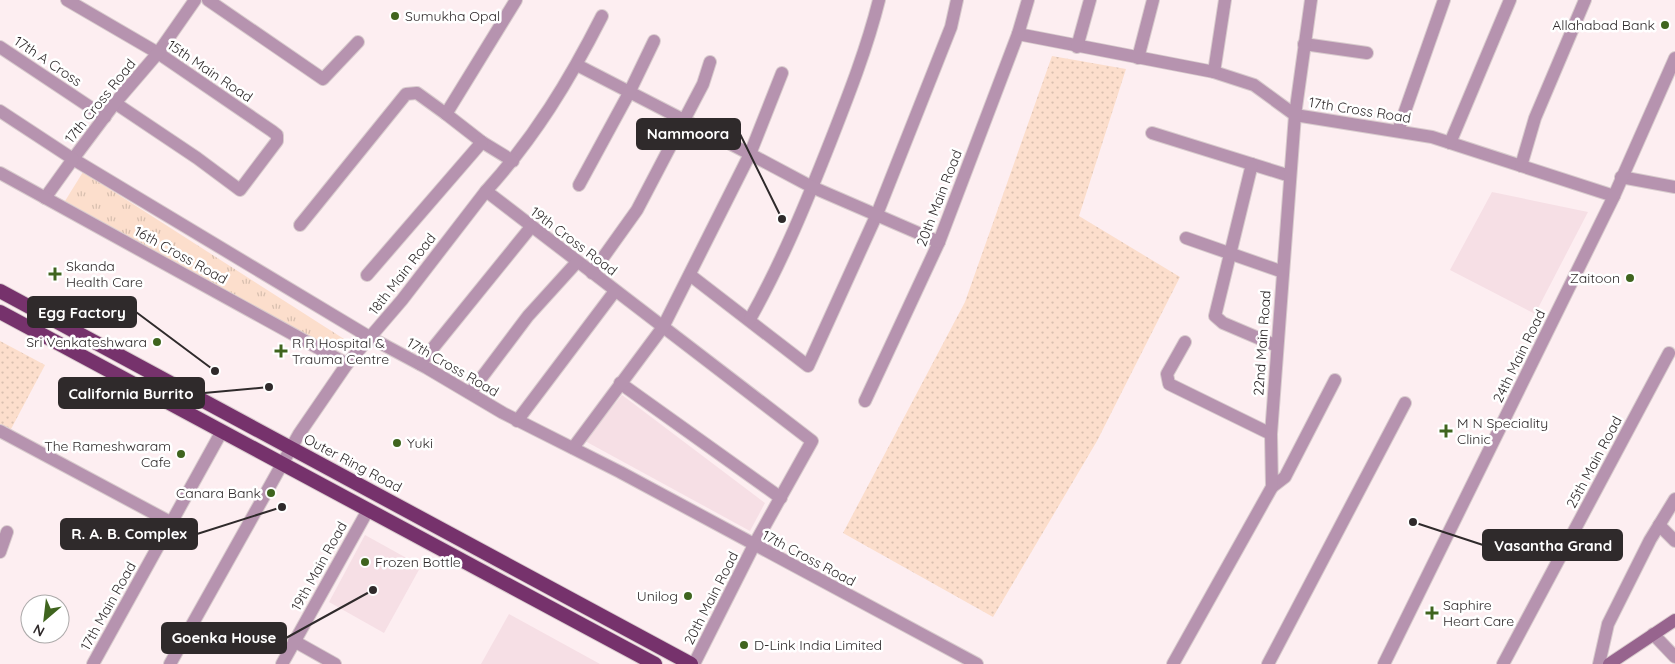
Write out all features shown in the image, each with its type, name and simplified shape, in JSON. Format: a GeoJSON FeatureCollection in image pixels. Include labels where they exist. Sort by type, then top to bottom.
{"type":"FeatureCollection","features":[{"type":"Feature","properties":{"kind":"highway","name":"Outer Ring Road"},"geometry":{"type":"LineString","coordinates":[[0,291],[692,664]]}},
{"type":"Feature","properties":{"kind":"highway"},"geometry":{"type":"LineString","coordinates":[[0,312],[655,664]]}},
{"type":"Feature","properties":{"kind":"main road"},"geometry":{"type":"LineString","coordinates":[[1609,664],[1675,620]]}},
{"type":"Feature","properties":{"kind":"street","name":"15th Main Road"},"geometry":{"type":"LineString","coordinates":[[67,0],[158,53],[277,135],[277,141],[240,190],[197,158],[115,103]]}},
{"type":"Feature","properties":{"kind":"street","name":"17th Cross Road"},"geometry":{"type":"LineString","coordinates":[[196,0],[158,53],[115,103],[73,159],[371,338],[420,364],[517,421],[573,448],[977,664]]}},
{"type":"Feature","properties":{"kind":"street"},"geometry":{"type":"LineString","coordinates":[[208,0],[323,79],[358,42]]}},
{"type":"Feature","properties":{"kind":"street"},"geometry":{"type":"LineString","coordinates":[[446,114],[516,0]]}},
{"type":"Feature","properties":{"kind":"street"},"geometry":{"type":"LineString","coordinates":[[750,319],[775,273],[812,187],[871,32],[879,0]]}},
{"type":"Feature","properties":{"kind":"street"},"geometry":{"type":"LineString","coordinates":[[690,275],[750,319],[808,366],[877,214],[948,36],[958,0]]}},
{"type":"Feature","properties":{"kind":"street","name":"20th Main Road"},"geometry":{"type":"LineString","coordinates":[[865,400],[939,242],[1018,34],[1028,0]]}},
{"type":"Feature","properties":{"kind":"street"},"geometry":{"type":"LineString","coordinates":[[1077,47],[1090,0]]}},
{"type":"Feature","properties":{"kind":"street"},"geometry":{"type":"LineString","coordinates":[[1138,58],[1153,0]]}},
{"type":"Feature","properties":{"kind":"street"},"geometry":{"type":"LineString","coordinates":[[1214,72],[1226,0]]}},
{"type":"Feature","properties":{"kind":"street","name":"22nd Main Road"},"geometry":{"type":"LineString","coordinates":[[1272,487],[1270,434],[1290,176],[1295,115],[1311,0]]}},
{"type":"Feature","properties":{"kind":"street"},"geometry":{"type":"LineString","coordinates":[[1398,131],[1444,0]]}},
{"type":"Feature","properties":{"kind":"street"},"geometry":{"type":"LineString","coordinates":[[1450,143],[1510,0]]}},
{"type":"Feature","properties":{"kind":"street"},"geometry":{"type":"LineString","coordinates":[[1521,166],[1536,118],[1586,0]]}},
{"type":"Feature","properties":{"kind":"street"},"geometry":{"type":"LineString","coordinates":[[486,190],[513,161],[555,103],[602,16]]}},
{"type":"Feature","properties":{"kind":"street","name":"17th Cross Road"},"geometry":{"type":"LineString","coordinates":[[1018,34],[1077,47],[1214,72],[1254,85],[1295,115],[1432,137],[1614,196]]}},
{"type":"Feature","properties":{"kind":"street"},"geometry":{"type":"LineString","coordinates":[[579,185],[630,92],[654,41]]}},
{"type":"Feature","properties":{"kind":"street"},"geometry":{"type":"LineString","coordinates":[[1304,44],[1367,53]]}},
{"type":"Feature","properties":{"kind":"street","name":"17th A Cross"},"geometry":{"type":"LineString","coordinates":[[0,46],[105,117]]}},
{"type":"Feature","properties":{"kind":"street","name":"24th Main Road"},"geometry":{"type":"LineString","coordinates":[[1384,664],[1614,196],[1620,176],[1675,58]]}},
{"type":"Feature","properties":{"kind":"street"},"geometry":{"type":"LineString","coordinates":[[592,273],[637,210],[703,84],[710,62]]}},
{"type":"Feature","properties":{"kind":"street"},"geometry":{"type":"LineString","coordinates":[[577,65],[812,187],[939,242]]}},
{"type":"Feature","properties":{"kind":"street"},"geometry":{"type":"LineString","coordinates":[[573,448],[663,328],[750,154],[782,73]]}},
{"type":"Feature","properties":{"kind":"street"},"geometry":{"type":"LineString","coordinates":[[300,225],[406,94],[417,93],[482,142],[513,161]]}},
{"type":"Feature","properties":{"kind":"street"},"geometry":{"type":"LineString","coordinates":[[0,111],[73,159],[45,198]]}},
{"type":"Feature","properties":{"kind":"street"},"geometry":{"type":"LineString","coordinates":[[1152,133],[1290,176]]}},
{"type":"Feature","properties":{"kind":"street"},"geometry":{"type":"LineString","coordinates":[[367,275],[482,142]]}},
{"type":"Feature","properties":{"kind":"street"},"geometry":{"type":"LineString","coordinates":[[1252,164],[1215,316],[1223,323],[1277,346]]}},
{"type":"Feature","properties":{"kind":"street","name":"16th Cross Road"},"geometry":{"type":"LineString","coordinates":[[0,173],[347,364]]}},
{"type":"Feature","properties":{"kind":"street"},"geometry":{"type":"LineString","coordinates":[[1620,176],[1675,187]]}},
{"type":"Feature","properties":{"kind":"street","name":"19th Cross Road"},"geometry":{"type":"LineString","coordinates":[[486,190],[576,262],[812,441]]}},
{"type":"Feature","properties":{"kind":"street","name":"18th Main Road"},"geometry":{"type":"LineString","coordinates":[[281,463],[347,364],[371,338],[486,190]]}},
{"type":"Feature","properties":{"kind":"street"},"geometry":{"type":"LineString","coordinates":[[420,364],[531,227]]}},
{"type":"Feature","properties":{"kind":"street"},"geometry":{"type":"LineString","coordinates":[[1186,238],[1283,272]]}},
{"type":"Feature","properties":{"kind":"street"},"geometry":{"type":"LineString","coordinates":[[470,393],[528,316],[576,262]]}},
{"type":"Feature","properties":{"kind":"street"},"geometry":{"type":"LineString","coordinates":[[517,421],[570,347],[614,291]]}},
{"type":"Feature","properties":{"kind":"street"},"geometry":{"type":"LineString","coordinates":[[1185,342],[1167,374],[1169,384],[1270,434]]}},
{"type":"Feature","properties":{"kind":"street","name":"25th Main Road"},"geometry":{"type":"LineString","coordinates":[[1503,664],[1669,353]]}},
{"type":"Feature","properties":{"kind":"street"},"geometry":{"type":"LineString","coordinates":[[1173,664],[1272,487],[1285,477],[1335,380]]}},
{"type":"Feature","properties":{"kind":"street"},"geometry":{"type":"LineString","coordinates":[[620,383],[781,498]]}},
{"type":"Feature","properties":{"kind":"street"},"geometry":{"type":"LineString","coordinates":[[1268,664],[1405,403]]}},
{"type":"Feature","properties":{"kind":"street"},"geometry":{"type":"LineString","coordinates":[[0,431],[172,523]]}},
{"type":"Feature","properties":{"kind":"street","name":"17th Main Road"},"geometry":{"type":"LineString","coordinates":[[93,664],[222,431]]}},
{"type":"Feature","properties":{"kind":"street","name":"20th Main Road"},"geometry":{"type":"LineString","coordinates":[[692,664],[754,545],[812,441]]}},
{"type":"Feature","properties":{"kind":"street"},"geometry":{"type":"LineString","coordinates":[[170,664],[281,463]]}},
{"type":"Feature","properties":{"kind":"street"},"geometry":{"type":"LineString","coordinates":[[1598,664],[1608,624],[1659,525],[1675,499]]}},
{"type":"Feature","properties":{"kind":"street","name":"19th Main Road"},"geometry":{"type":"LineString","coordinates":[[282,664],[368,510]]}},
{"type":"Feature","properties":{"kind":"street"},"geometry":{"type":"LineString","coordinates":[[1659,525],[1675,541]]}},
{"type":"Feature","properties":{"kind":"street"},"geometry":{"type":"LineString","coordinates":[[0,552],[7,532]]}},
{"type":"Feature","properties":{"kind":"street"},"geometry":{"type":"LineString","coordinates":[[1653,634],[1675,657]]}},
{"type":"Feature","properties":{"kind":"street"},"geometry":{"type":"LineString","coordinates":[[294,641],[335,664]]}},
{"type":"Feature","properties":{"kind":"shaded area"},"geometry":{"type":"Polygon","coordinates":[[[1492,192],[1588,212],[1535,314],[1450,270],[1492,192]]]}},
{"type":"Feature","properties":{"kind":"shaded area"},"geometry":{"type":"Polygon","coordinates":[[[622,395],[765,503],[750,531],[585,441],[622,395]]]}},
{"type":"Feature","properties":{"kind":"shaded area"},"geometry":{"type":"Polygon","coordinates":[[[365,535],[421,566],[384,633],[329,602],[365,535]]]}},
{"type":"Feature","properties":{"kind":"shaded area"},"geometry":{"type":"Polygon","coordinates":[[[509,614],[600,664],[481,664],[509,614]]]}},
{"type":"Feature","properties":{"kind":"green space"},"geometry":{"type":"Polygon","coordinates":[[[1052,56],[1126,69],[1079,216],[1180,277],[1097,441],[993,617],[843,533],[965,302],[1052,56]]]}},
{"type":"Feature","properties":{"kind":"green space"},"geometry":{"type":"Polygon","coordinates":[[[83,172],[344,339],[336,351],[65,201],[83,172]]]}},
{"type":"Feature","properties":{"kind":"green space"},"geometry":{"type":"Polygon","coordinates":[[[0,341],[45,365],[11,429],[0,424],[0,341]]]}},
{"type":"Feature","properties":{"kind":"place","name":"Sumukha Opal"},"geometry":{"type":"Point","coordinates":[395,16]}},
{"type":"Feature","properties":{"kind":"place","name":"Allahabad Bank"},"geometry":{"type":"Point","coordinates":[1665,25]}},
{"type":"Feature","properties":{"kind":"place","name":"Nammoora"},"geometry":{"type":"Point","coordinates":[782,219]}},
{"type":"Feature","properties":{"kind":"place","name":"Skanda Health Care"},"geometry":{"type":"Point","coordinates":[55,274]}},
{"type":"Feature","properties":{"kind":"place","name":"Zaitoon"},"geometry":{"type":"Point","coordinates":[1630,278]}},
{"type":"Feature","properties":{"kind":"place","name":"Sri Venkateshwara"},"geometry":{"type":"Point","coordinates":[157,342]}},
{"type":"Feature","properties":{"kind":"place","name":"R R Hospital & Trauma Centre"},"geometry":{"type":"Point","coordinates":[281,351]}},
{"type":"Feature","properties":{"kind":"place","name":"Egg Factory"},"geometry":{"type":"Point","coordinates":[215,371]}},
{"type":"Feature","properties":{"kind":"place","name":"California Burrito"},"geometry":{"type":"Point","coordinates":[269,387]}},
{"type":"Feature","properties":{"kind":"place","name":"M N Speciality Clinic"},"geometry":{"type":"Point","coordinates":[1446,431]}},
{"type":"Feature","properties":{"kind":"place","name":"Yuki"},"geometry":{"type":"Point","coordinates":[397,443]}},
{"type":"Feature","properties":{"kind":"place","name":"The Rameshwaram Cafe"},"geometry":{"type":"Point","coordinates":[181,454]}},
{"type":"Feature","properties":{"kind":"place","name":"Canara Bank"},"geometry":{"type":"Point","coordinates":[271,493]}},
{"type":"Feature","properties":{"kind":"place","name":"R. A. B. Complex"},"geometry":{"type":"Point","coordinates":[282,507]}},
{"type":"Feature","properties":{"kind":"place","name":"Vasantha Grand"},"geometry":{"type":"Point","coordinates":[1413,522]}},
{"type":"Feature","properties":{"kind":"place","name":"Frozen Bottle"},"geometry":{"type":"Point","coordinates":[365,562]}},
{"type":"Feature","properties":{"kind":"place","name":"Goenka House"},"geometry":{"type":"Point","coordinates":[373,590]}},
{"type":"Feature","properties":{"kind":"place","name":"Unilog"},"geometry":{"type":"Point","coordinates":[688,596]}},
{"type":"Feature","properties":{"kind":"place","name":"Saphire Heart Care"},"geometry":{"type":"Point","coordinates":[1432,613]}},
{"type":"Feature","properties":{"kind":"place","name":"D-Link India Limited"},"geometry":{"type":"Point","coordinates":[744,645]}}]}
